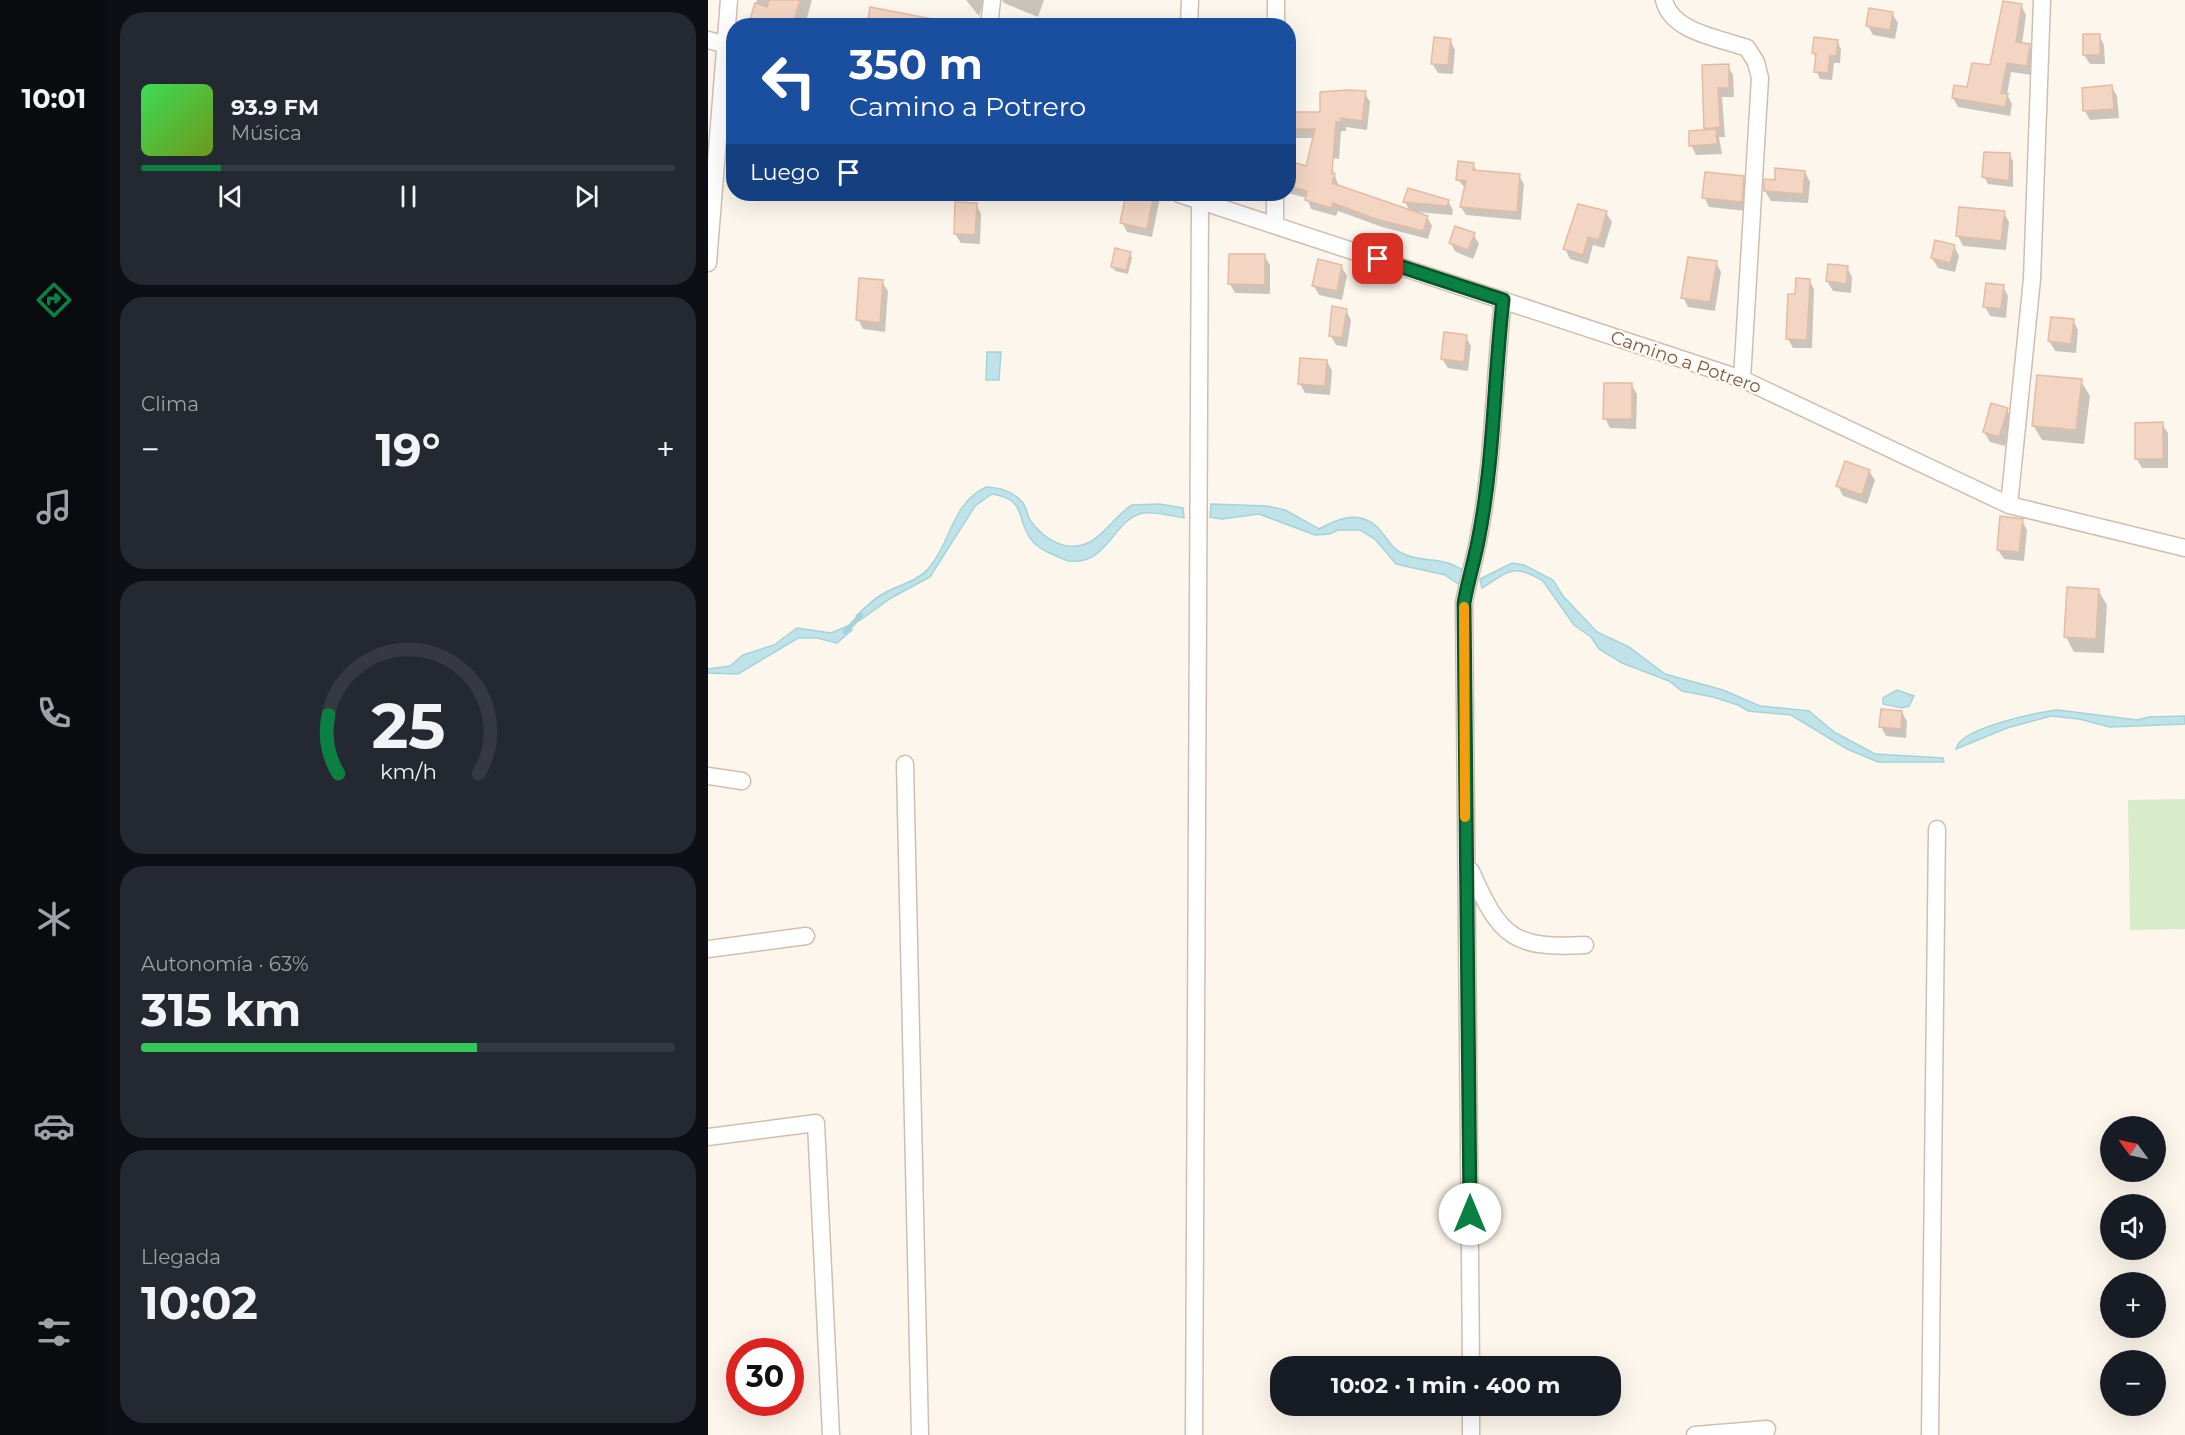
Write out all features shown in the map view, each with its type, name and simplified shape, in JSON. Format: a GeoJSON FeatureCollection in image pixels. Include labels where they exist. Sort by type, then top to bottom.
{"type":"FeatureCollection","features":[{"type":"Feature","properties":{"kind":"street"},"geometry":{"type":"LineString","coordinates":[[729,0],[729,18]]}},
{"type":"Feature","properties":{"kind":"street"},"geometry":{"type":"LineString","coordinates":[[990,18],[992,0]]}},
{"type":"Feature","properties":{"kind":"street"},"geometry":{"type":"LineString","coordinates":[[1189,18],[1190,0]]}},
{"type":"Feature","properties":{"kind":"street"},"geometry":{"type":"LineString","coordinates":[[1276,0],[1276,18]]}},
{"type":"Feature","properties":{"kind":"street"},"geometry":{"type":"LineString","coordinates":[[1664,0],[1666,12],[1683,26],[1747,48],[1756,62],[1760,78],[1742,379]]}},
{"type":"Feature","properties":{"kind":"street"},"geometry":{"type":"LineString","coordinates":[[2009,505],[2032,279],[2042,0]]}},
{"type":"Feature","properties":{"kind":"street"},"geometry":{"type":"LineString","coordinates":[[708,40],[726,45]]}},
{"type":"Feature","properties":{"kind":"street"},"geometry":{"type":"LineString","coordinates":[[708,263],[726,85]]}},
{"type":"Feature","properties":{"kind":"street"},"geometry":{"type":"LineString","coordinates":[[1187,201],[1194,1435]]}},
{"type":"Feature","properties":{"kind":"street","name":"Camino a Potrero"},"geometry":{"type":"LineString","coordinates":[[1202,201],[1742,379],[2009,505],[2185,548]]}},
{"type":"Feature","properties":{"kind":"street"},"geometry":{"type":"LineString","coordinates":[[1275,201],[1275,225]]}},
{"type":"Feature","properties":{"kind":"street"},"geometry":{"type":"LineString","coordinates":[[1471,1356],[1464,603],[1483,506],[1503,300]]}},
{"type":"Feature","properties":{"kind":"street"},"geometry":{"type":"LineString","coordinates":[[904,764],[920,1435]]}},
{"type":"Feature","properties":{"kind":"street"},"geometry":{"type":"LineString","coordinates":[[708,776],[742,781]]}},
{"type":"Feature","properties":{"kind":"street"},"geometry":{"type":"LineString","coordinates":[[1930,1435],[1937,829]]}},
{"type":"Feature","properties":{"kind":"street"},"geometry":{"type":"LineString","coordinates":[[1467,862],[1480,893],[1498,922],[1518,939],[1546,947],[1585,945]]}},
{"type":"Feature","properties":{"kind":"street"},"geometry":{"type":"LineString","coordinates":[[708,949],[806,936]]}},
{"type":"Feature","properties":{"kind":"street"},"geometry":{"type":"LineString","coordinates":[[708,1137],[816,1123],[831,1435]]}},
{"type":"Feature","properties":{"kind":"street"},"geometry":{"type":"LineString","coordinates":[[1917,1435],[1930,1409]]}},
{"type":"Feature","properties":{"kind":"street"},"geometry":{"type":"LineString","coordinates":[[1471,1416],[1471,1435]]}},
{"type":"Feature","properties":{"kind":"street"},"geometry":{"type":"LineString","coordinates":[[1695,1435],[1767,1429]]}},
{"type":"Feature","properties":{"kind":"green space"},"geometry":{"type":"Polygon","coordinates":[[[2185,799],[2185,929],[2130,930],[2128,800],[2185,799]]]}},
{"type":"Feature","properties":{"kind":"water"},"geometry":{"type":"Polygon","coordinates":[[[987,352],[1001,352],[999,380],[986,380],[987,352]]]}},
{"type":"Feature","properties":{"kind":"water"},"geometry":{"type":"Polygon","coordinates":[[[986,487],[1011,493],[1024,505],[1035,527],[1056,543],[1064,545],[1073,546],[1090,542],[1132,505],[1159,504],[1183,508],[1184,518],[1158,513],[1143,513],[1124,524],[1102,550],[1093,556],[1082,561],[1069,561],[1036,544],[1025,530],[1015,504],[1011,500],[992,494],[975,506],[930,577],[891,598],[859,621],[856,616],[874,599],[918,577],[929,568],[966,503],[974,494],[986,487]]]}},
{"type":"Feature","properties":{"kind":"water"},"geometry":{"type":"Polygon","coordinates":[[[1211,504],[1267,506],[1285,510],[1319,529],[1340,519],[1362,518],[1376,526],[1392,546],[1401,552],[1413,557],[1449,563],[1464,571],[1460,585],[1445,575],[1396,564],[1375,539],[1360,530],[1338,530],[1330,534],[1315,535],[1259,514],[1222,519],[1210,517],[1211,504]]]}},
{"type":"Feature","properties":{"kind":"water"},"geometry":{"type":"Polygon","coordinates":[[[1512,563],[1524,565],[1553,580],[1563,596],[1597,632],[1629,647],[1665,674],[1723,690],[1760,706],[1809,711],[1834,732],[1875,754],[1943,758],[1944,762],[1878,762],[1847,749],[1791,715],[1748,711],[1738,705],[1713,697],[1682,691],[1669,681],[1622,663],[1599,649],[1591,637],[1574,625],[1543,581],[1533,575],[1511,571],[1482,588],[1480,579],[1512,563]]]}},
{"type":"Feature","properties":{"kind":"water"},"geometry":{"type":"Polygon","coordinates":[[[848,626],[852,630],[837,643],[817,638],[798,638],[738,674],[708,673],[708,669],[730,666],[743,655],[774,645],[797,628],[831,633],[848,626]]]}},
{"type":"Feature","properties":{"kind":"water"},"geometry":{"type":"Polygon","coordinates":[[[1897,690],[1914,696],[1909,706],[1902,708],[1883,704],[1883,698],[1897,690]]]}},
{"type":"Feature","properties":{"kind":"water"},"geometry":{"type":"Polygon","coordinates":[[[2058,710],[2137,720],[2149,717],[2185,716],[2185,724],[2110,727],[2079,719],[2051,716],[2007,728],[1956,749],[1960,741],[1984,728],[2001,722],[2058,710]]]}},
{"type":"Feature","properties":{"kind":"building"},"geometry":{"type":"Polygon","coordinates":[[[769,0],[800,0],[794,18],[750,18],[755,3],[767,7],[769,0]]]}},
{"type":"Feature","properties":{"kind":"building"},"geometry":{"type":"Polygon","coordinates":[[[2003,1],[2022,4],[2016,42],[2030,44],[2027,66],[2007,63],[2001,93],[2008,94],[2005,107],[1952,98],[1954,85],[1967,87],[1972,63],[1990,65],[2003,1]]]}},
{"type":"Feature","properties":{"kind":"building"},"geometry":{"type":"Polygon","coordinates":[[[870,7],[928,18],[868,18],[870,7]]]}},
{"type":"Feature","properties":{"kind":"building"},"geometry":{"type":"Polygon","coordinates":[[[1869,8],[1893,12],[1890,30],[1866,26],[1869,8]]]}},
{"type":"Feature","properties":{"kind":"building"},"geometry":{"type":"Polygon","coordinates":[[[2083,34],[2100,34],[2100,55],[2083,55],[2083,34]]]}},
{"type":"Feature","properties":{"kind":"building"},"geometry":{"type":"Polygon","coordinates":[[[1434,37],[1451,39],[1448,65],[1431,64],[1434,37]]]}},
{"type":"Feature","properties":{"kind":"building"},"geometry":{"type":"Polygon","coordinates":[[[1814,37],[1838,40],[1836,56],[1830,55],[1828,73],[1814,72],[1816,54],[1812,53],[1814,37]]]}},
{"type":"Feature","properties":{"kind":"building"},"geometry":{"type":"Polygon","coordinates":[[[1729,64],[1729,88],[1718,88],[1720,127],[1704,129],[1702,65],[1729,64]]]}},
{"type":"Feature","properties":{"kind":"building"},"geometry":{"type":"Polygon","coordinates":[[[2112,85],[2114,109],[2083,111],[2082,88],[2112,85]]]}},
{"type":"Feature","properties":{"kind":"building"},"geometry":{"type":"Polygon","coordinates":[[[1366,91],[1362,121],[1341,118],[1341,122],[1336,122],[1332,173],[1335,174],[1332,183],[1428,216],[1423,231],[1376,219],[1333,203],[1331,208],[1305,200],[1307,191],[1296,188],[1296,163],[1306,166],[1315,129],[1296,129],[1296,112],[1320,112],[1320,92],[1366,91]]]}},
{"type":"Feature","properties":{"kind":"building"},"geometry":{"type":"Polygon","coordinates":[[[1716,129],[1717,144],[1689,146],[1689,131],[1716,129]]]}},
{"type":"Feature","properties":{"kind":"building"},"geometry":{"type":"Polygon","coordinates":[[[1984,152],[2010,153],[2009,181],[1982,177],[1984,152]]]}},
{"type":"Feature","properties":{"kind":"building"},"geometry":{"type":"Polygon","coordinates":[[[1458,161],[1474,163],[1473,170],[1520,174],[1517,212],[1460,207],[1466,181],[1456,180],[1458,161]]]}},
{"type":"Feature","properties":{"kind":"building"},"geometry":{"type":"Polygon","coordinates":[[[1775,168],[1805,171],[1803,194],[1764,191],[1764,179],[1775,180],[1775,168]]]}},
{"type":"Feature","properties":{"kind":"building"},"geometry":{"type":"Polygon","coordinates":[[[1705,172],[1744,176],[1742,202],[1702,198],[1705,172]]]}},
{"type":"Feature","properties":{"kind":"building"},"geometry":{"type":"Polygon","coordinates":[[[1408,188],[1449,200],[1447,206],[1403,202],[1408,188]]]}},
{"type":"Feature","properties":{"kind":"building"},"geometry":{"type":"Polygon","coordinates":[[[1125,201],[1153,201],[1147,229],[1120,223],[1125,201]]]}},
{"type":"Feature","properties":{"kind":"building"},"geometry":{"type":"Polygon","coordinates":[[[955,202],[977,203],[975,235],[954,234],[955,202]]]}},
{"type":"Feature","properties":{"kind":"building"},"geometry":{"type":"Polygon","coordinates":[[[1578,204],[1607,211],[1599,240],[1588,237],[1583,255],[1563,249],[1578,204]]]}},
{"type":"Feature","properties":{"kind":"building"},"geometry":{"type":"Polygon","coordinates":[[[1959,207],[2005,211],[2001,241],[1956,236],[1959,207]]]}},
{"type":"Feature","properties":{"kind":"building"},"geometry":{"type":"Polygon","coordinates":[[[1455,226],[1475,233],[1468,250],[1449,243],[1455,226]]]}},
{"type":"Feature","properties":{"kind":"building"},"geometry":{"type":"Polygon","coordinates":[[[1935,240],[1955,245],[1950,263],[1931,258],[1935,240]]]}},
{"type":"Feature","properties":{"kind":"building"},"geometry":{"type":"Polygon","coordinates":[[[1115,248],[1131,252],[1126,270],[1111,267],[1115,248]]]}},
{"type":"Feature","properties":{"kind":"building"},"geometry":{"type":"Polygon","coordinates":[[[1229,254],[1265,254],[1265,285],[1228,284],[1229,254]]]}},
{"type":"Feature","properties":{"kind":"building"},"geometry":{"type":"Polygon","coordinates":[[[1688,257],[1717,261],[1710,302],[1681,298],[1688,257]]]}},
{"type":"Feature","properties":{"kind":"building"},"geometry":{"type":"Polygon","coordinates":[[[1318,259],[1342,265],[1337,291],[1312,286],[1318,259]]]}},
{"type":"Feature","properties":{"kind":"building"},"geometry":{"type":"Polygon","coordinates":[[[1828,264],[1848,266],[1846,284],[1826,281],[1828,264]]]}},
{"type":"Feature","properties":{"kind":"building"},"geometry":{"type":"Polygon","coordinates":[[[859,278],[883,280],[880,323],[856,320],[859,278]]]}},
{"type":"Feature","properties":{"kind":"building"},"geometry":{"type":"Polygon","coordinates":[[[1796,278],[1810,279],[1807,340],[1786,339],[1788,294],[1795,294],[1796,278]]]}},
{"type":"Feature","properties":{"kind":"building"},"geometry":{"type":"Polygon","coordinates":[[[1986,283],[2004,285],[2001,309],[1983,307],[1986,283]]]}},
{"type":"Feature","properties":{"kind":"building"},"geometry":{"type":"Polygon","coordinates":[[[1332,306],[1347,309],[1342,338],[1329,336],[1332,306]]]}},
{"type":"Feature","properties":{"kind":"building"},"geometry":{"type":"Polygon","coordinates":[[[2051,317],[2074,319],[2071,344],[2048,341],[2051,317]]]}},
{"type":"Feature","properties":{"kind":"building"},"geometry":{"type":"Polygon","coordinates":[[[1444,332],[1467,335],[1464,362],[1441,359],[1444,332]]]}},
{"type":"Feature","properties":{"kind":"building"},"geometry":{"type":"Polygon","coordinates":[[[1300,358],[1327,360],[1325,386],[1298,384],[1300,358]]]}},
{"type":"Feature","properties":{"kind":"building"},"geometry":{"type":"Polygon","coordinates":[[[2037,375],[2082,379],[2076,430],[2032,426],[2037,375]]]}},
{"type":"Feature","properties":{"kind":"building"},"geometry":{"type":"Polygon","coordinates":[[[1604,383],[1632,383],[1632,419],[1603,419],[1604,383]]]}},
{"type":"Feature","properties":{"kind":"building"},"geometry":{"type":"Polygon","coordinates":[[[1991,403],[2008,408],[1999,437],[1983,432],[1991,403]]]}},
{"type":"Feature","properties":{"kind":"building"},"geometry":{"type":"Polygon","coordinates":[[[2163,422],[2163,459],[2135,459],[2135,423],[2163,422]]]}},
{"type":"Feature","properties":{"kind":"building"},"geometry":{"type":"Polygon","coordinates":[[[1845,461],[1870,470],[1862,495],[1836,486],[1845,461]]]}},
{"type":"Feature","properties":{"kind":"building"},"geometry":{"type":"Polygon","coordinates":[[[2000,516],[2023,519],[2019,552],[1997,550],[2000,516]]]}},
{"type":"Feature","properties":{"kind":"building"},"geometry":{"type":"Polygon","coordinates":[[[2067,587],[2099,589],[2096,639],[2064,637],[2067,587]]]}},
{"type":"Feature","properties":{"kind":"building"},"geometry":{"type":"Polygon","coordinates":[[[1881,709],[1902,711],[1901,729],[1879,727],[1881,709]]]}},
{"type":"Feature","properties":{"kind":"waterway"},"geometry":{"type":"LineString","coordinates":[[845,632],[861,615]]}},
{"type":"Feature","properties":{"kind":"slow traffic"},"geometry":{"type":"LineString","coordinates":[[1464,607],[1465,817]]}},
{"type":"Feature","properties":{"kind":"route"},"geometry":{"type":"LineString","coordinates":[[1378,259],[1503,300],[1479,537],[1468,576],[1464,603],[1470,1214]]}}]}
